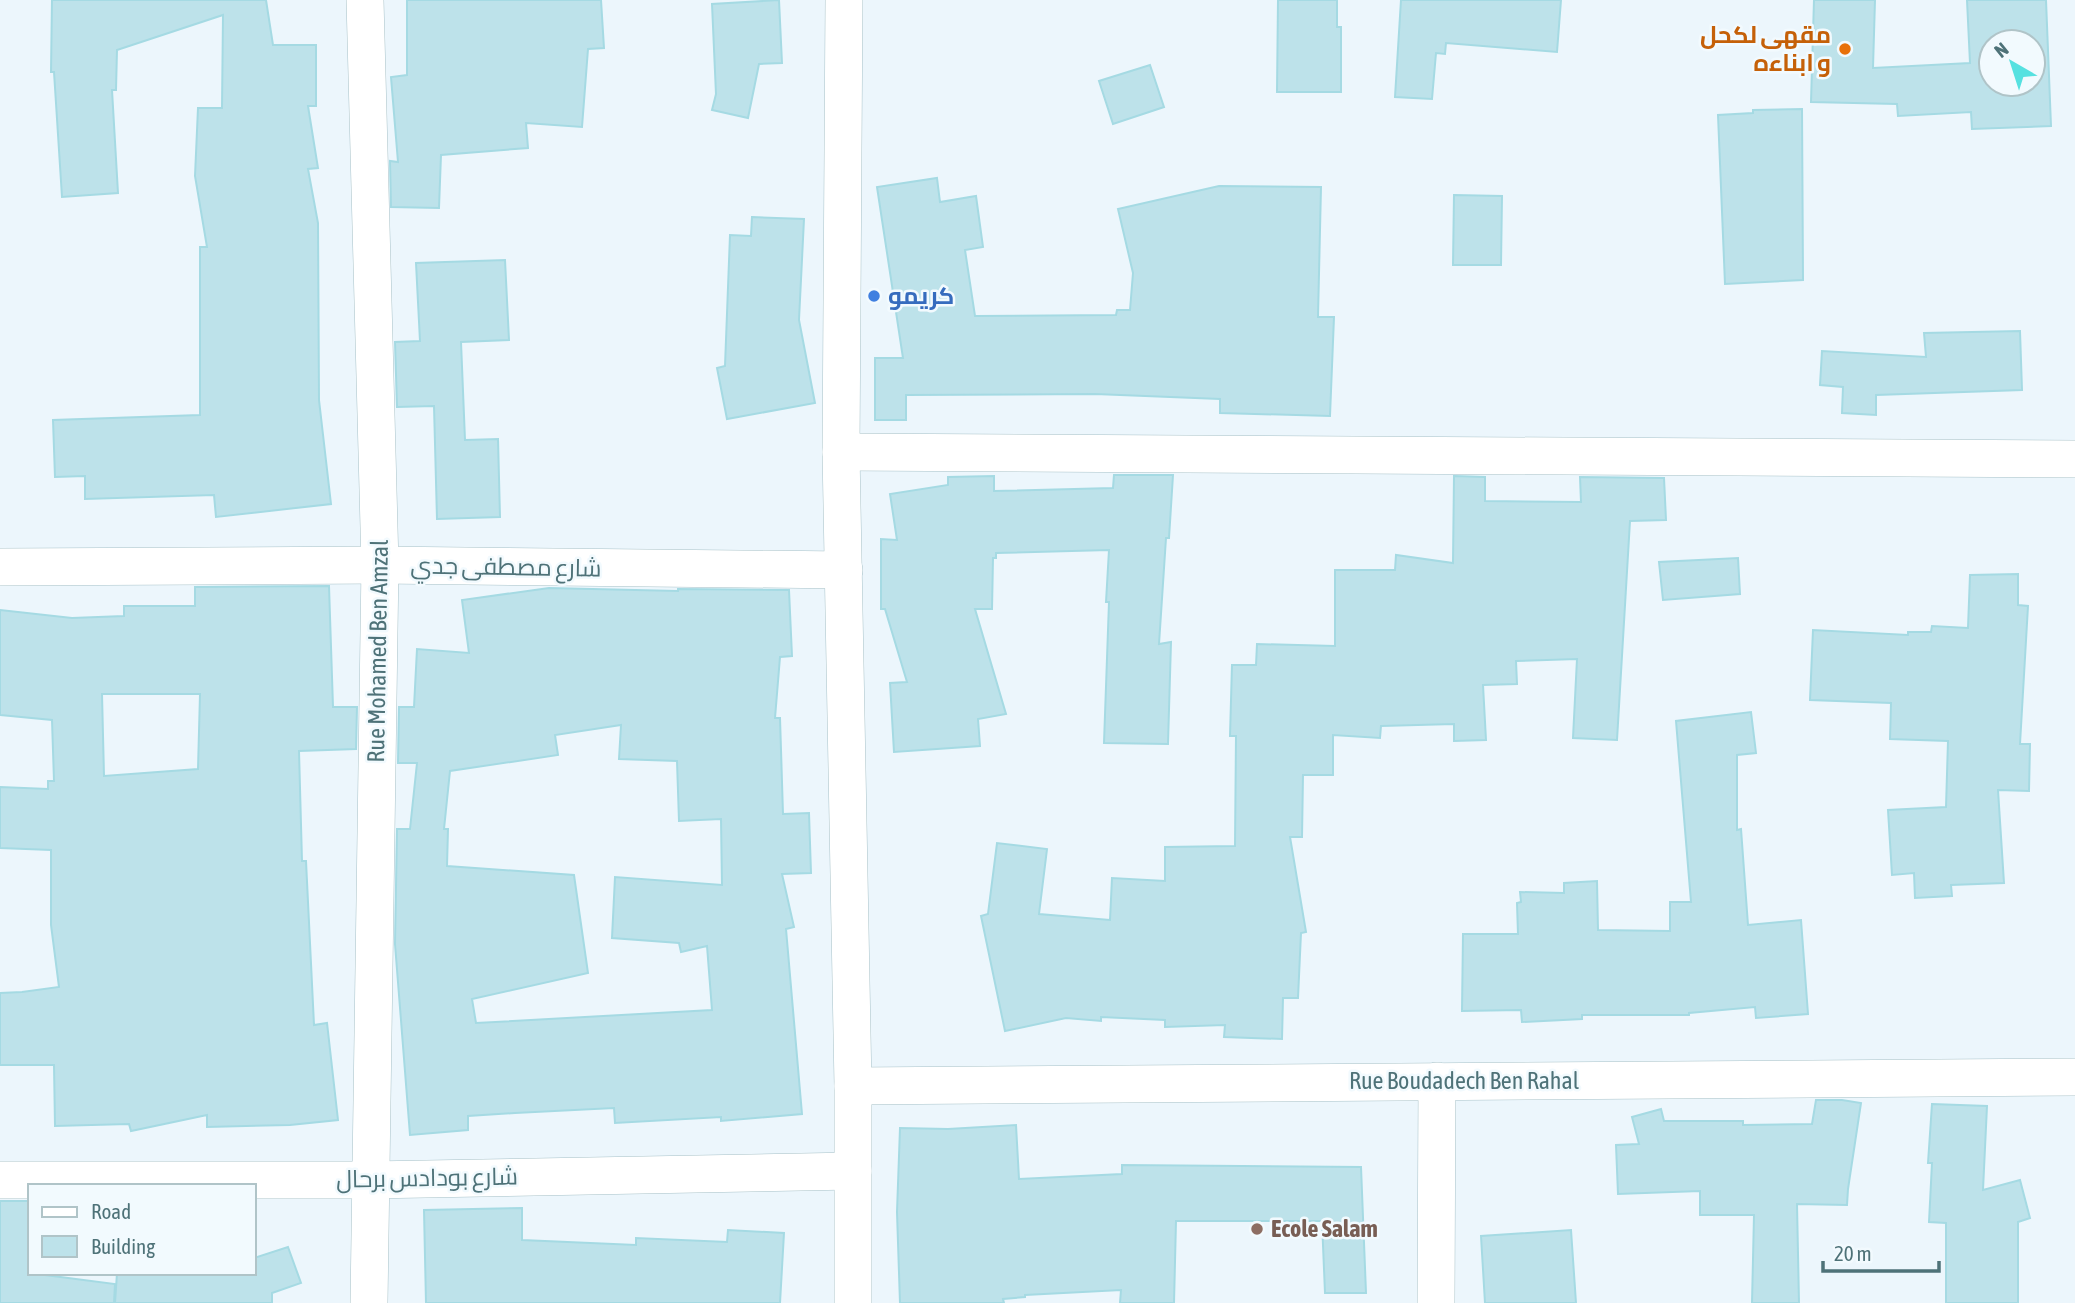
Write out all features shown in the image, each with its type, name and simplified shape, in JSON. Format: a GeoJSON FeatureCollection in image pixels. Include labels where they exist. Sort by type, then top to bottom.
{"type":"FeatureCollection","features":[{"type":"Feature","properties":{"kind":"street","name":"Rue Mohamed Ben Amzal"},"geometry":{"type":"LineString","coordinates":[[365,0],[380,565],[369,1303]]}},
{"type":"Feature","properties":{"kind":"street"},"geometry":{"type":"LineString","coordinates":[[844,0],[841,452],[853,1086],[853,1303]]}},
{"type":"Feature","properties":{"kind":"street"},"geometry":{"type":"LineString","coordinates":[[841,452],[2075,459]]}},
{"type":"Feature","properties":{"kind":"street","name":"شارع مصطفى جدي"},"geometry":{"type":"LineString","coordinates":[[0,567],[380,565],[844,569]]}},
{"type":"Feature","properties":{"kind":"street","name":"Rue Boudadech Ben Rahal"},"geometry":{"type":"LineString","coordinates":[[853,1086],[2075,1077]]}},
{"type":"Feature","properties":{"kind":"street"},"geometry":{"type":"LineString","coordinates":[[1436,1303],[1437,1081]]}},
{"type":"Feature","properties":{"kind":"street","name":"شارع بودادس برحال"},"geometry":{"type":"LineString","coordinates":[[0,1180],[370,1180],[853,1171]]}},
{"type":"Feature","properties":{"kind":"building"},"geometry":{"type":"Polygon","coordinates":[[[52,0],[266,0],[273,45],[316,45],[316,106],[308,106],[318,168],[308,169],[318,223],[319,400],[331,504],[216,517],[214,495],[85,499],[85,476],[55,477],[53,420],[200,415],[200,247],[207,247],[195,176],[198,108],[222,108],[223,15],[117,50],[116,90],[112,90],[118,193],[62,197],[54,72],[51,72],[52,0]]]}},
{"type":"Feature","properties":{"kind":"building"},"geometry":{"type":"Polygon","coordinates":[[[407,0],[601,0],[604,48],[588,49],[582,127],[526,123],[528,148],[441,155],[439,208],[391,207],[390,161],[398,162],[391,77],[407,75],[407,0]]]}},
{"type":"Feature","properties":{"kind":"building"},"geometry":{"type":"Polygon","coordinates":[[[779,0],[782,63],[759,64],[748,118],[712,110],[716,94],[712,4],[779,0]]]}},
{"type":"Feature","properties":{"kind":"building"},"geometry":{"type":"Polygon","coordinates":[[[1278,0],[1337,0],[1337,27],[1341,27],[1341,92],[1277,92],[1278,0]]]}},
{"type":"Feature","properties":{"kind":"building"},"geometry":{"type":"Polygon","coordinates":[[[1401,0],[1561,0],[1557,52],[1446,43],[1445,54],[1436,53],[1432,99],[1395,97],[1401,0]]]}},
{"type":"Feature","properties":{"kind":"building"},"geometry":{"type":"Polygon","coordinates":[[[1814,0],[1875,0],[1873,68],[1970,63],[1967,0],[2046,0],[2051,126],[1972,129],[1971,112],[1898,116],[1897,104],[1811,102],[1814,0]]]}},
{"type":"Feature","properties":{"kind":"building"},"geometry":{"type":"Polygon","coordinates":[[[1150,65],[1164,107],[1113,124],[1099,81],[1150,65]]]}},
{"type":"Feature","properties":{"kind":"building"},"geometry":{"type":"Polygon","coordinates":[[[1802,109],[1803,280],[1725,284],[1718,115],[1753,113],[1753,110],[1802,109]]]}},
{"type":"Feature","properties":{"kind":"building"},"geometry":{"type":"Polygon","coordinates":[[[937,178],[940,202],[976,196],[983,247],[965,250],[975,316],[1116,315],[1117,310],[1130,310],[1133,273],[1118,209],[1219,186],[1321,187],[1318,317],[1334,317],[1330,416],[1220,413],[1220,399],[1095,394],[906,395],[906,420],[875,420],[875,358],[903,358],[877,187],[937,178]]]}},
{"type":"Feature","properties":{"kind":"building"},"geometry":{"type":"Polygon","coordinates":[[[1454,195],[1502,196],[1501,265],[1453,265],[1454,195]]]}},
{"type":"Feature","properties":{"kind":"building"},"geometry":{"type":"Polygon","coordinates":[[[752,217],[804,219],[799,320],[815,403],[727,419],[717,368],[725,366],[730,235],[751,236],[752,217]]]}},
{"type":"Feature","properties":{"kind":"building"},"geometry":{"type":"Polygon","coordinates":[[[505,260],[509,340],[461,342],[465,440],[498,439],[500,517],[437,519],[434,406],[397,407],[395,342],[420,341],[416,263],[505,260]]]}},
{"type":"Feature","properties":{"kind":"building"},"geometry":{"type":"Polygon","coordinates":[[[2020,331],[2022,390],[1876,395],[1876,415],[1842,413],[1843,387],[1820,385],[1822,351],[1926,357],[1924,333],[2020,331]]]}},
{"type":"Feature","properties":{"kind":"building"},"geometry":{"type":"Polygon","coordinates":[[[1114,475],[1173,475],[1159,644],[1171,642],[1168,744],[1104,743],[1109,550],[996,553],[996,558],[993,558],[992,609],[975,609],[1006,714],[978,719],[980,746],[894,752],[890,683],[907,682],[885,609],[881,609],[881,539],[897,540],[890,494],[948,485],[948,477],[994,476],[994,491],[1113,488],[1114,475]]]}},
{"type":"Feature","properties":{"kind":"building"},"geometry":{"type":"Polygon","coordinates":[[[1454,476],[1485,477],[1485,501],[1581,502],[1580,477],[1664,478],[1666,520],[1630,521],[1617,740],[1573,738],[1577,659],[1516,661],[1517,684],[1483,685],[1486,740],[1454,741],[1454,724],[1381,726],[1380,738],[1333,735],[1333,775],[1303,775],[1302,837],[1290,837],[1306,932],[1301,933],[1298,998],[1283,998],[1282,1039],[1224,1037],[1225,1025],[1165,1027],[1165,1020],[1101,1017],[1101,1021],[1066,1018],[1005,1031],[981,916],[988,914],[997,843],[1047,849],[1039,914],[1110,920],[1112,878],[1165,881],[1165,847],[1235,846],[1236,736],[1230,736],[1232,665],[1256,665],[1257,644],[1335,646],[1335,570],[1395,570],[1396,555],[1453,563],[1454,476]]]}},
{"type":"Feature","properties":{"kind":"building"},"geometry":{"type":"Polygon","coordinates":[[[1738,558],[1740,594],[1663,600],[1659,562],[1738,558]]]}},
{"type":"Feature","properties":{"kind":"building"},"geometry":{"type":"Polygon","coordinates":[[[2018,574],[2018,605],[2028,606],[2020,744],[2030,744],[2029,791],[1998,790],[2004,883],[1951,885],[1952,896],[1915,898],[1914,873],[1892,875],[1888,810],[1946,807],[1948,741],[1890,739],[1891,703],[1810,700],[1813,630],[1908,635],[1908,632],[1931,632],[1932,626],[1968,628],[1970,575],[2018,574]]]}},
{"type":"Feature","properties":{"kind":"building"},"geometry":{"type":"Polygon","coordinates":[[[329,586],[333,707],[357,707],[356,749],[299,751],[302,861],[306,861],[314,1025],[327,1023],[338,1120],[290,1125],[207,1127],[207,1115],[131,1131],[129,1124],[55,1126],[54,1065],[0,1065],[0,993],[59,987],[51,925],[51,850],[0,848],[0,787],[48,789],[48,781],[54,781],[52,720],[0,715],[0,610],[72,618],[124,616],[124,606],[195,606],[195,587],[329,586]],[[102,694],[104,776],[198,769],[200,694],[102,694]]]}},
{"type":"Feature","properties":{"kind":"building"},"geometry":{"type":"Polygon","coordinates":[[[549,588],[789,590],[792,656],[780,657],[775,718],[780,718],[783,814],[809,813],[811,873],[782,874],[794,927],[786,929],[802,1114],[721,1121],[721,1117],[615,1123],[614,1108],[515,1113],[468,1116],[468,1130],[410,1135],[395,944],[397,829],[410,829],[417,763],[398,763],[399,707],[414,707],[417,649],[469,653],[462,600],[549,588]],[[621,725],[555,735],[558,755],[450,771],[444,829],[448,829],[447,866],[574,875],[588,973],[472,999],[476,1023],[712,1010],[707,946],[681,952],[679,943],[612,938],[615,877],[722,885],[721,819],[679,821],[677,761],[619,759],[621,725]]]}},
{"type":"Feature","properties":{"kind":"building"},"geometry":{"type":"Polygon","coordinates":[[[1751,712],[1756,753],[1737,755],[1737,830],[1741,829],[1748,925],[1801,920],[1808,1014],[1756,1018],[1755,1007],[1689,1015],[1582,1015],[1582,1019],[1522,1022],[1521,1010],[1462,1011],[1463,934],[1518,934],[1517,903],[1521,902],[1520,892],[1564,893],[1564,883],[1597,881],[1598,930],[1670,931],[1670,902],[1691,902],[1676,721],[1751,712]]]}},
{"type":"Feature","properties":{"kind":"building"},"geometry":{"type":"Polygon","coordinates":[[[1816,1100],[1861,1103],[1847,1205],[1797,1204],[1799,1303],[1752,1303],[1754,1215],[1700,1215],[1700,1191],[1618,1194],[1616,1145],[1639,1144],[1632,1117],[1661,1109],[1664,1121],[1743,1121],[1743,1125],[1812,1124],[1816,1100]]]}},
{"type":"Feature","properties":{"kind":"building"},"geometry":{"type":"Polygon","coordinates":[[[1932,1104],[1987,1106],[1983,1190],[2020,1180],[2030,1218],[2018,1222],[2018,1303],[1946,1303],[1946,1223],[1929,1222],[1932,1163],[1928,1163],[1932,1104]]]}},
{"type":"Feature","properties":{"kind":"building"},"geometry":{"type":"Polygon","coordinates":[[[1016,1125],[1019,1179],[1122,1174],[1122,1165],[1361,1167],[1366,1293],[1325,1293],[1322,1221],[1176,1221],[1174,1303],[1120,1303],[1121,1290],[1025,1295],[1003,1299],[1004,1303],[900,1303],[897,1212],[900,1128],[948,1129],[1016,1125]]]}},
{"type":"Feature","properties":{"kind":"building"},"geometry":{"type":"Polygon","coordinates":[[[0,1201],[28,1201],[28,1275],[115,1284],[114,1303],[0,1303],[0,1201]]]}},
{"type":"Feature","properties":{"kind":"building"},"geometry":{"type":"Polygon","coordinates":[[[522,1208],[522,1240],[636,1245],[636,1238],[727,1242],[728,1230],[784,1233],[780,1303],[426,1303],[424,1210],[522,1208]]]}},
{"type":"Feature","properties":{"kind":"building"},"geometry":{"type":"Polygon","coordinates":[[[1571,1230],[1576,1303],[1485,1303],[1481,1236],[1571,1230]]]}},
{"type":"Feature","properties":{"kind":"building"},"geometry":{"type":"Polygon","coordinates":[[[288,1247],[301,1283],[272,1293],[272,1303],[115,1303],[117,1275],[256,1275],[256,1257],[288,1247]]]}},
{"type":"Feature","properties":{"kind":"place","name":"مقهى لكحل و ابناءه"},"geometry":{"type":"Point","coordinates":[1845,49]}},
{"type":"Feature","properties":{"kind":"place","name":"كريمو"},"geometry":{"type":"Point","coordinates":[874,296]}},
{"type":"Feature","properties":{"kind":"place","name":"Ecole Salam"},"geometry":{"type":"Point","coordinates":[1257,1229]}}]}
